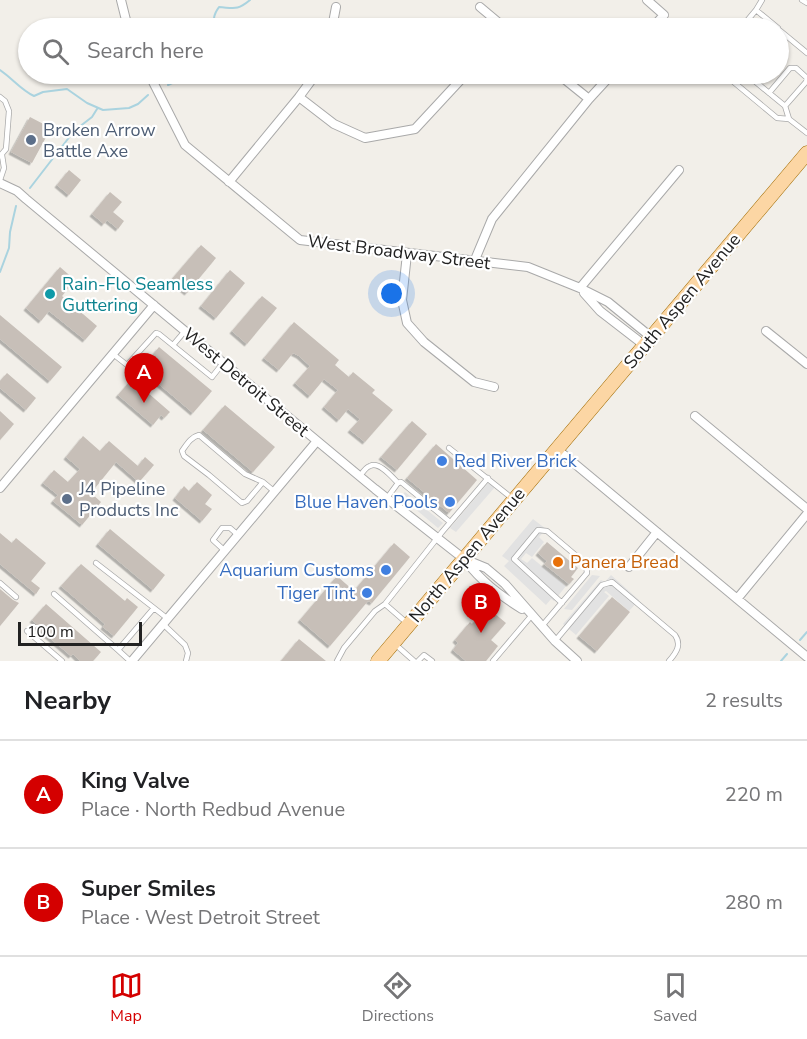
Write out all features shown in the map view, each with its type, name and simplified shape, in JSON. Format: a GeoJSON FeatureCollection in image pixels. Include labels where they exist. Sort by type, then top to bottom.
{"type":"FeatureCollection","features":[{"type":"Feature","properties":{"kind":"main road","name":"South Aspen Avenue"},"geometry":{"type":"LineString","coordinates":[[557,449],[807,153]]}},
{"type":"Feature","properties":{"kind":"main road","name":"North Aspen Avenue"},"geometry":{"type":"LineString","coordinates":[[378,661],[557,449]]}},
{"type":"Feature","properties":{"kind":"street"},"geometry":{"type":"LineString","coordinates":[[121,0],[126,18]]}},
{"type":"Feature","properties":{"kind":"street"},"geometry":{"type":"LineString","coordinates":[[647,0],[664,15],[661,18]]}},
{"type":"Feature","properties":{"kind":"street"},"geometry":{"type":"LineString","coordinates":[[480,6],[494,18]]}},
{"type":"Feature","properties":{"kind":"street"},"geometry":{"type":"LineString","coordinates":[[334,18],[336,7]]}},
{"type":"Feature","properties":{"kind":"street","name":"West Broadway Street"},"geometry":{"type":"LineString","coordinates":[[154,84],[185,145],[300,240],[528,267],[608,302],[647,341]]}},
{"type":"Feature","properties":{"kind":"street"},"geometry":{"type":"LineString","coordinates":[[229,182],[309,84]]}},
{"type":"Feature","properties":{"kind":"street"},"geometry":{"type":"LineString","coordinates":[[299,97],[334,124],[365,138],[415,129],[457,84]]}},
{"type":"Feature","properties":{"kind":"street"},"geometry":{"type":"LineString","coordinates":[[570,84],[589,99]]}},
{"type":"Feature","properties":{"kind":"street"},"geometry":{"type":"LineString","coordinates":[[474,262],[492,219],[603,84]]}},
{"type":"Feature","properties":{"kind":"street"},"geometry":{"type":"LineString","coordinates":[[579,288],[679,170]]}},
{"type":"Feature","properties":{"kind":"street","name":"West Detroit Street"},"geometry":{"type":"LineString","coordinates":[[0,181],[26,199],[317,441],[464,559],[477,576],[497,593],[532,615],[577,661]]}},
{"type":"Feature","properties":{"kind":"street"},"geometry":{"type":"LineString","coordinates":[[407,254],[402,300],[407,323],[424,342],[474,382],[494,387]]}},
{"type":"Feature","properties":{"kind":"street"},"geometry":{"type":"LineString","coordinates":[[0,488],[154,305]]}},
{"type":"Feature","properties":{"kind":"street"},"geometry":{"type":"LineString","coordinates":[[766,331],[807,364]]}},
{"type":"Feature","properties":{"kind":"street"},"geometry":{"type":"LineString","coordinates":[[695,416],[807,509]]}},
{"type":"Feature","properties":{"kind":"street"},"geometry":{"type":"LineString","coordinates":[[131,661],[317,441]]}},
{"type":"Feature","properties":{"kind":"street"},"geometry":{"type":"LineString","coordinates":[[557,449],[807,657]]}},
{"type":"Feature","properties":{"kind":"street"},"geometry":{"type":"LineString","coordinates":[[737,599],[807,514]]}},
{"type":"Feature","properties":{"kind":"street"},"geometry":{"type":"LineString","coordinates":[[628,567],[657,532]]}},
{"type":"Feature","properties":{"kind":"lane"},"geometry":{"type":"LineString","coordinates":[[749,18],[762,0]]}},
{"type":"Feature","properties":{"kind":"lane"},"geometry":{"type":"LineString","coordinates":[[802,0],[807,3]]}},
{"type":"Feature","properties":{"kind":"lane"},"geometry":{"type":"LineString","coordinates":[[756,10],[765,18]]}},
{"type":"Feature","properties":{"kind":"lane"},"geometry":{"type":"LineString","coordinates":[[789,38],[807,53]]}},
{"type":"Feature","properties":{"kind":"lane"},"geometry":{"type":"LineString","coordinates":[[785,106],[807,82],[807,78],[796,68],[789,69]]}},
{"type":"Feature","properties":{"kind":"lane"},"geometry":{"type":"LineString","coordinates":[[736,84],[777,118],[789,119],[807,133]]}},
{"type":"Feature","properties":{"kind":"lane"},"geometry":{"type":"LineString","coordinates":[[758,84],[785,106],[789,119]]}},
{"type":"Feature","properties":{"kind":"lane"},"geometry":{"type":"LineString","coordinates":[[769,93],[777,84]]}},
{"type":"Feature","properties":{"kind":"lane"},"geometry":{"type":"LineString","coordinates":[[0,97],[5,101],[9,111],[6,149],[1,155],[4,168],[0,181]]}},
{"type":"Feature","properties":{"kind":"lane"},"geometry":{"type":"LineString","coordinates":[[173,345],[184,331]]}},
{"type":"Feature","properties":{"kind":"lane"},"geometry":{"type":"LineString","coordinates":[[113,354],[127,365],[156,333],[212,377],[224,363]]}},
{"type":"Feature","properties":{"kind":"lane"},"geometry":{"type":"LineString","coordinates":[[262,482],[247,501],[242,503],[184,456],[182,451],[190,440],[199,435],[245,474],[262,482],[275,492]]}},
{"type":"Feature","properties":{"kind":"lane"},"geometry":{"type":"LineString","coordinates":[[449,448],[514,500]]}},
{"type":"Feature","properties":{"kind":"lane"},"geometry":{"type":"LineString","coordinates":[[360,476],[368,466],[375,465],[385,470],[398,483],[401,482],[450,522]]}},
{"type":"Feature","properties":{"kind":"lane"},"geometry":{"type":"LineString","coordinates":[[340,660],[344,648],[375,611],[385,604],[488,478]]}},
{"type":"Feature","properties":{"kind":"lane"},"geometry":{"type":"LineString","coordinates":[[387,498],[398,483]]}},
{"type":"Feature","properties":{"kind":"lane"},"geometry":{"type":"LineString","coordinates":[[225,550],[213,540],[222,528],[230,528],[238,535]]}},
{"type":"Feature","properties":{"kind":"lane"},"geometry":{"type":"LineString","coordinates":[[542,626],[562,603],[587,573],[586,564],[547,531],[538,530],[514,559],[562,603]]}},
{"type":"Feature","properties":{"kind":"lane"},"geometry":{"type":"LineString","coordinates":[[96,562],[154,608],[185,645],[188,653],[186,661]]}},
{"type":"Feature","properties":{"kind":"lane"},"geometry":{"type":"LineString","coordinates":[[555,641],[602,585],[612,582],[675,635],[678,640],[678,649],[669,661]]}},
{"type":"Feature","properties":{"kind":"lane"},"geometry":{"type":"LineString","coordinates":[[0,583],[16,597]]}},
{"type":"Feature","properties":{"kind":"lane"},"geometry":{"type":"LineString","coordinates":[[54,594],[131,661]]}},
{"type":"Feature","properties":{"kind":"lane"},"geometry":{"type":"LineString","coordinates":[[385,604],[408,625]]}},
{"type":"Feature","properties":{"kind":"lane"},"geometry":{"type":"LineString","coordinates":[[118,650],[154,608]]}},
{"type":"Feature","properties":{"kind":"lane"},"geometry":{"type":"LineString","coordinates":[[493,661],[532,615]]}},
{"type":"Feature","properties":{"kind":"lane"},"geometry":{"type":"LineString","coordinates":[[27,631],[62,661]]}},
{"type":"Feature","properties":{"kind":"lane"},"geometry":{"type":"LineString","coordinates":[[393,643],[416,661],[424,655],[432,661]]}},
{"type":"Feature","properties":{"kind":"shaded area"},"geometry":{"type":"Polygon","coordinates":[[[488,483],[495,487],[456,532],[450,528],[488,483]]]}},
{"type":"Feature","properties":{"kind":"shaded area"},"geometry":{"type":"Polygon","coordinates":[[[405,492],[443,523],[438,528],[401,497],[405,492]]]}},
{"type":"Feature","properties":{"kind":"shaded area"},"geometry":{"type":"Polygon","coordinates":[[[533,519],[546,529],[539,537],[544,542],[532,557],[526,553],[521,559],[527,563],[532,558],[566,586],[554,601],[551,599],[546,605],[504,566],[509,561],[502,556],[533,519]]]}},
{"type":"Feature","properties":{"kind":"shaded area"},"geometry":{"type":"Polygon","coordinates":[[[592,575],[600,576],[572,610],[564,609],[592,575]]]}},
{"type":"Feature","properties":{"kind":"shaded area"},"geometry":{"type":"Polygon","coordinates":[[[611,575],[639,600],[629,611],[606,591],[604,592],[609,596],[576,635],[563,624],[601,580],[605,582],[611,575]]]}},
{"type":"Feature","properties":{"kind":"building","name":"Broken Arrow Battle Axe"},"geometry":{"type":"Polygon","coordinates":[[[30,117],[51,128],[32,163],[11,152],[30,117]]]}},
{"type":"Feature","properties":{"kind":"building"},"geometry":{"type":"Polygon","coordinates":[[[69,170],[81,180],[69,195],[57,185],[69,170]]]}},
{"type":"Feature","properties":{"kind":"building"},"geometry":{"type":"Polygon","coordinates":[[[110,192],[122,202],[113,212],[124,221],[118,229],[107,220],[104,224],[92,214],[110,192]]]}},
{"type":"Feature","properties":{"kind":"building"},"geometry":{"type":"Polygon","coordinates":[[[201,245],[216,258],[187,293],[171,280],[201,245]]]}},
{"type":"Feature","properties":{"kind":"building"},"geometry":{"type":"Polygon","coordinates":[[[60,267],[75,280],[62,296],[97,326],[85,340],[49,311],[41,321],[26,308],[60,267]]]}},
{"type":"Feature","properties":{"kind":"building"},"geometry":{"type":"Polygon","coordinates":[[[230,270],[245,283],[216,318],[201,306],[230,270]]]}},
{"type":"Feature","properties":{"kind":"building"},"geometry":{"type":"Polygon","coordinates":[[[262,296],[277,308],[247,344],[232,331],[262,296]]]}},
{"type":"Feature","properties":{"kind":"building"},"geometry":{"type":"Polygon","coordinates":[[[0,315],[62,367],[50,381],[0,339],[0,315]]]}},
{"type":"Feature","properties":{"kind":"building"},"geometry":{"type":"Polygon","coordinates":[[[294,322],[339,360],[335,365],[349,377],[353,372],[375,390],[372,393],[393,410],[365,442],[350,430],[360,419],[348,409],[339,420],[324,407],[338,390],[324,379],[310,396],[295,383],[310,366],[299,356],[293,353],[279,370],[264,358],[294,322]]]}},
{"type":"Feature","properties":{"kind":"building"},"geometry":{"type":"Polygon","coordinates":[[[159,347],[212,391],[193,413],[141,369],[159,347]]]}},
{"type":"Feature","properties":{"kind":"building"},"geometry":{"type":"Polygon","coordinates":[[[7,373],[36,398],[26,410],[0,388],[0,381],[7,373]]]}},
{"type":"Feature","properties":{"kind":"building"},"geometry":{"type":"Polygon","coordinates":[[[132,379],[170,412],[164,418],[161,415],[153,425],[118,395],[132,379]]]}},
{"type":"Feature","properties":{"kind":"building"},"geometry":{"type":"Polygon","coordinates":[[[225,405],[275,447],[253,472],[203,430],[225,405]]]}},
{"type":"Feature","properties":{"kind":"building"},"geometry":{"type":"Polygon","coordinates":[[[0,411],[14,424],[0,440],[0,411]]]}},
{"type":"Feature","properties":{"kind":"building"},"geometry":{"type":"Polygon","coordinates":[[[412,421],[427,434],[397,470],[381,457],[412,421]]]}},
{"type":"Feature","properties":{"kind":"building"},"geometry":{"type":"Polygon","coordinates":[[[83,436],[100,451],[109,441],[138,466],[145,457],[154,465],[139,482],[116,462],[91,493],[101,502],[82,525],[53,501],[58,495],[43,483],[54,470],[68,482],[80,469],[66,457],[83,436]]]}},
{"type":"Feature","properties":{"kind":"building"},"geometry":{"type":"Polygon","coordinates":[[[436,444],[477,480],[449,513],[407,478],[436,444]]]}},
{"type":"Feature","properties":{"kind":"building"},"geometry":{"type":"Polygon","coordinates":[[[197,482],[212,495],[205,504],[212,509],[202,521],[175,498],[184,486],[189,491],[197,482]]]}},
{"type":"Feature","properties":{"kind":"building"},"geometry":{"type":"Polygon","coordinates":[[[110,529],[165,575],[153,590],[98,544],[110,529]]]}},
{"type":"Feature","properties":{"kind":"building"},"geometry":{"type":"Polygon","coordinates":[[[0,533],[12,543],[16,538],[46,563],[31,581],[40,588],[36,594],[0,564],[0,533]]]}},
{"type":"Feature","properties":{"kind":"building","name":"Panera Bread"},"geometry":{"type":"Polygon","coordinates":[[[547,542],[578,568],[571,577],[574,579],[569,584],[544,564],[547,561],[538,553],[547,542]]]}},
{"type":"Feature","properties":{"kind":"building"},"geometry":{"type":"Polygon","coordinates":[[[394,543],[410,557],[372,603],[368,601],[330,646],[300,620],[337,576],[354,591],[394,543]]]}},
{"type":"Feature","properties":{"kind":"building"},"geometry":{"type":"Polygon","coordinates":[[[81,564],[125,601],[127,598],[138,607],[114,636],[103,627],[105,624],[61,586],[81,564]]]}},
{"type":"Feature","properties":{"kind":"building"},"geometry":{"type":"Polygon","coordinates":[[[0,589],[19,603],[0,626],[0,589]]]}},
{"type":"Feature","properties":{"kind":"building"},"geometry":{"type":"Polygon","coordinates":[[[612,597],[630,612],[597,651],[579,636],[612,597]]]}},
{"type":"Feature","properties":{"kind":"building"},"geometry":{"type":"Polygon","coordinates":[[[46,604],[101,652],[93,661],[80,661],[73,654],[71,656],[37,627],[38,625],[32,620],[46,604]]]}},
{"type":"Feature","properties":{"kind":"building"},"geometry":{"type":"Polygon","coordinates":[[[488,608],[506,623],[491,640],[498,646],[486,661],[466,661],[453,650],[458,643],[455,640],[470,622],[472,624],[488,608]]]}},
{"type":"Feature","properties":{"kind":"building"},"geometry":{"type":"Polygon","coordinates":[[[299,639],[326,661],[281,661],[299,639]]]}},
{"type":"Feature","properties":{"kind":"waterway"},"geometry":{"type":"LineString","coordinates":[[214,18],[219,7],[238,7],[250,0]]}},
{"type":"Feature","properties":{"kind":"waterway"},"geometry":{"type":"LineString","coordinates":[[0,70],[34,96],[43,92],[67,89],[87,103],[103,110],[129,108],[148,95]]}},
{"type":"Feature","properties":{"kind":"waterway"},"geometry":{"type":"LineString","coordinates":[[30,188],[74,131],[92,117],[97,109]]}},
{"type":"Feature","properties":{"kind":"waterway"},"geometry":{"type":"LineString","coordinates":[[0,272],[9,248],[16,206]]}},
{"type":"Feature","properties":{"kind":"waterway"},"geometry":{"type":"LineString","coordinates":[[800,640],[807,632]]}},
{"type":"Feature","properties":{"kind":"waterway"},"geometry":{"type":"LineString","coordinates":[[781,661],[787,654]]}},
{"type":"Feature","properties":{"kind":"place","name":"Broken Arrow Battle Axe"},"geometry":{"type":"Point","coordinates":[31,140]}},
{"type":"Feature","properties":{"kind":"place","name":"Rain-Flo Seamless Guttering"},"geometry":{"type":"Point","coordinates":[50,294]}},
{"type":"Feature","properties":{"kind":"place","name":"King Valve"},"geometry":{"type":"Point","coordinates":[144,403]}},
{"type":"Feature","properties":{"kind":"place","name":"Red River Brick"},"geometry":{"type":"Point","coordinates":[442,461]}},
{"type":"Feature","properties":{"kind":"place","name":"J4 Pipeline Products Inc"},"geometry":{"type":"Point","coordinates":[67,499]}},
{"type":"Feature","properties":{"kind":"place","name":"Blue Haven Pools"},"geometry":{"type":"Point","coordinates":[450,502]}},
{"type":"Feature","properties":{"kind":"place","name":"Panera Bread"},"geometry":{"type":"Point","coordinates":[558,562]}},
{"type":"Feature","properties":{"kind":"place","name":"Aquarium Customs"},"geometry":{"type":"Point","coordinates":[386,570]}},
{"type":"Feature","properties":{"kind":"place","name":"Tiger Tint"},"geometry":{"type":"Point","coordinates":[367,593]}},
{"type":"Feature","properties":{"kind":"place","name":"Super Smiles"},"geometry":{"type":"Point","coordinates":[481,633]}}]}
